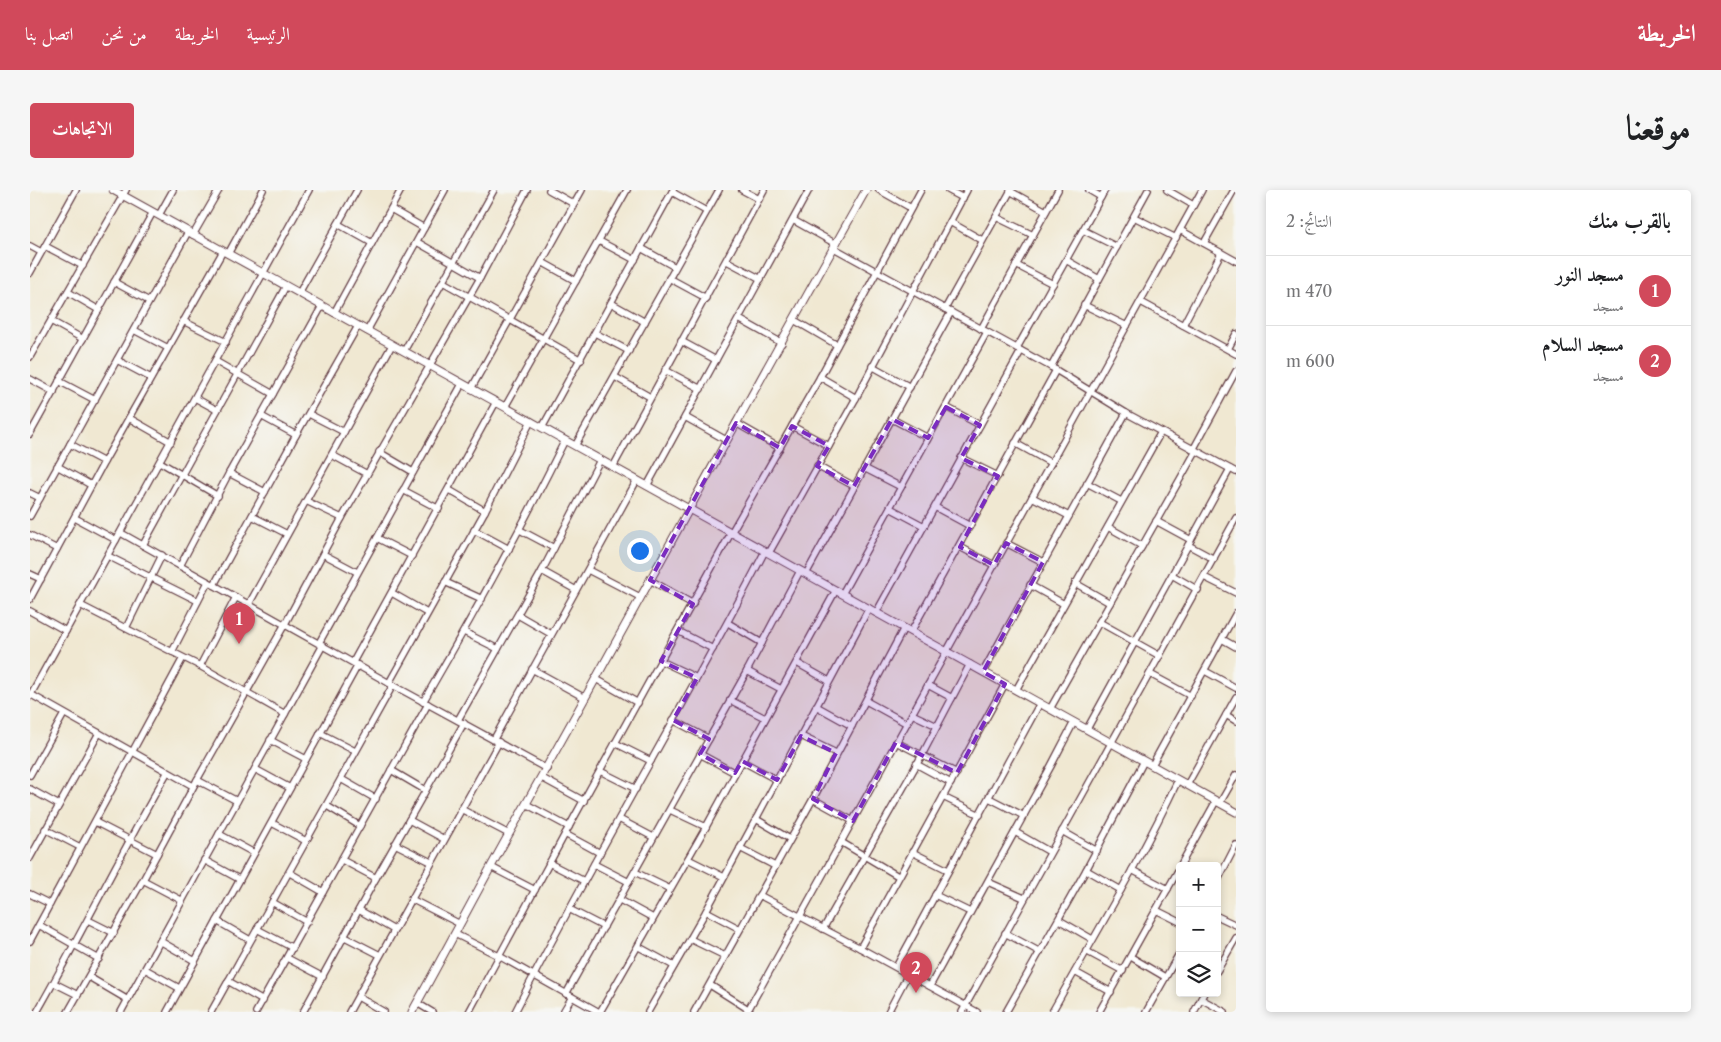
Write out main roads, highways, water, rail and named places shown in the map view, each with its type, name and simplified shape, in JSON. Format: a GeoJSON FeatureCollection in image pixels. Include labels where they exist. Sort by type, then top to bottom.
{"type":"FeatureCollection","features":[{"type":"Feature","properties":{"kind":"place","name":"مسجد النور"},"geometry":{"type":"Point","coordinates":[239,644]}},
{"type":"Feature","properties":{"kind":"place","name":"مسجد السلام"},"geometry":{"type":"Point","coordinates":[916,993]}}]}
